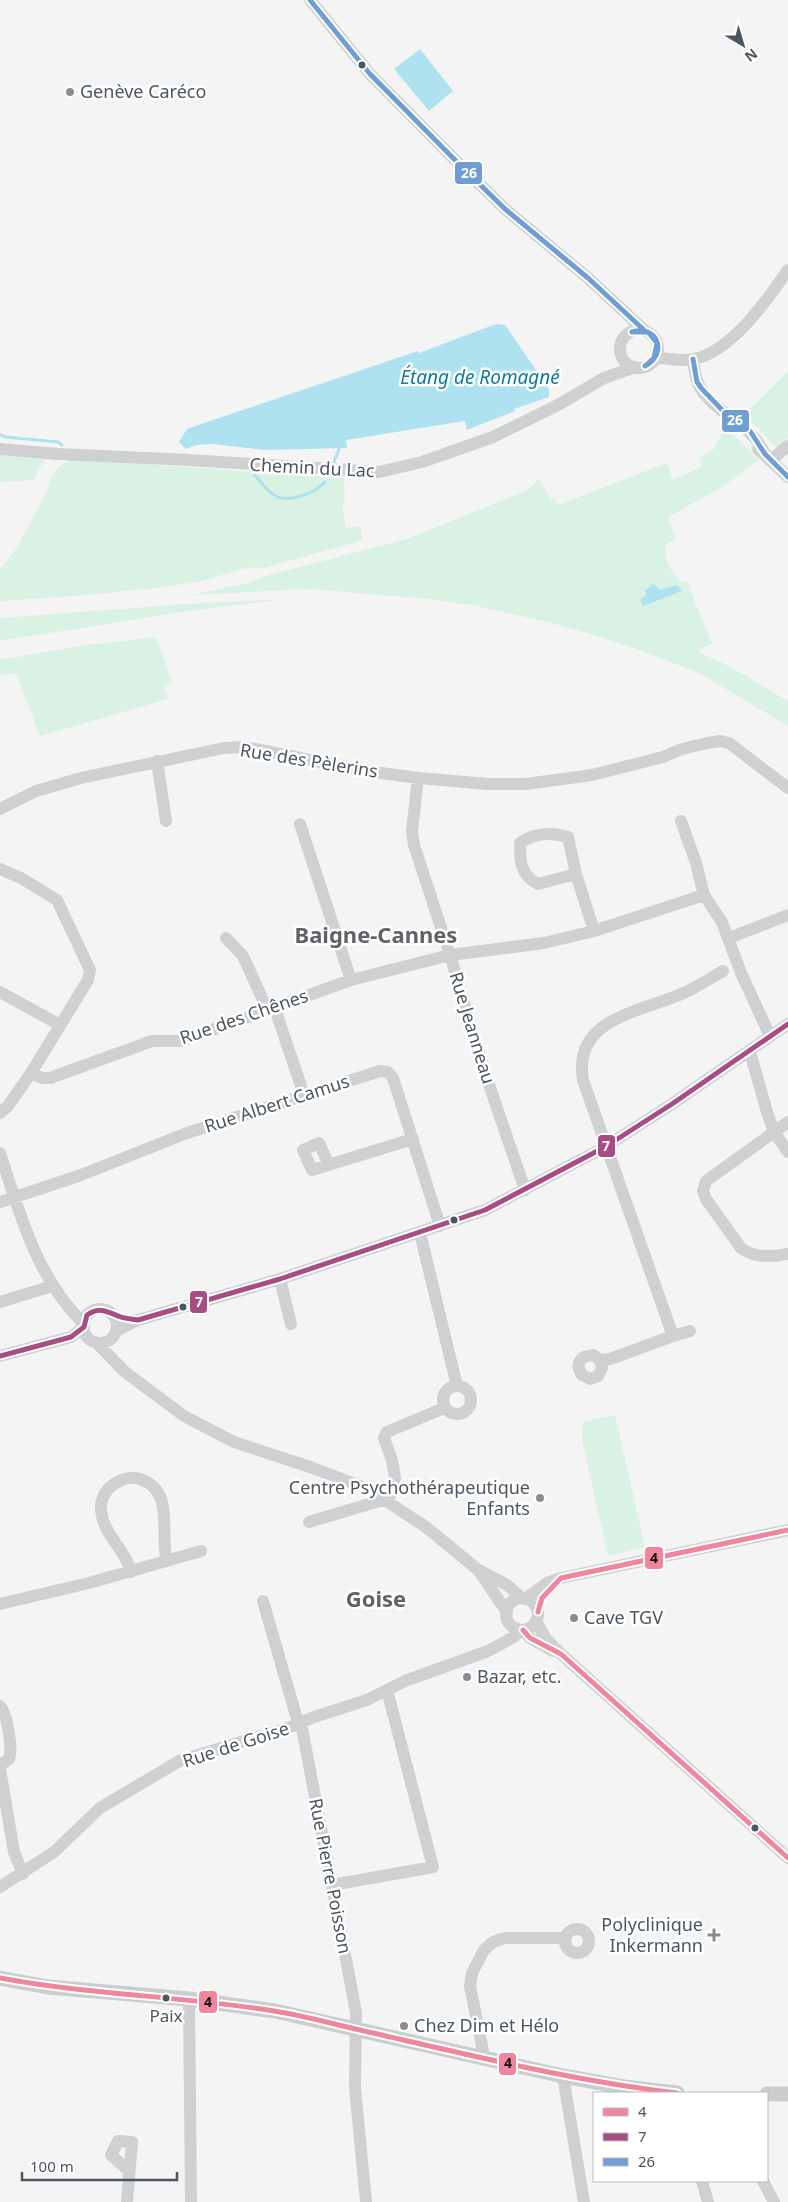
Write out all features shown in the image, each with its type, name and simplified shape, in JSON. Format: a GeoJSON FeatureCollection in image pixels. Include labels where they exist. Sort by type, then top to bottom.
{"type":"FeatureCollection","features":[{"type":"Feature","properties":{"kind":"main road"},"geometry":{"type":"LineString","coordinates":[[0,1978],[48,1987],[189,1999],[275,2011],[563,2076],[624,2088],[666,2092]]}},
{"type":"Feature","properties":{"kind":"main road"},"geometry":{"type":"LineString","coordinates":[[768,2094],[788,2094]]}},
{"type":"Feature","properties":{"kind":"street"},"geometry":{"type":"LineString","coordinates":[[310,0],[370,74],[456,161],[505,208],[571,263],[644,330],[652,335],[657,343],[656,358]]}},
{"type":"Feature","properties":{"kind":"street"},"geometry":{"type":"LineString","coordinates":[[644,330],[628,333],[622,342],[624,360],[635,367],[644,367],[656,358],[687,359],[715,352],[726,344],[765,302],[788,270]]}},
{"type":"Feature","properties":{"kind":"street"},"geometry":{"type":"LineString","coordinates":[[623,311],[628,333]]}},
{"type":"Feature","properties":{"kind":"street"},"geometry":{"type":"LineString","coordinates":[[657,343],[663,344],[687,359],[702,389],[726,414],[750,431],[768,457],[788,477]]}},
{"type":"Feature","properties":{"kind":"street","name":"Chemin du Lac"},"geometry":{"type":"LineString","coordinates":[[604,378],[615,366],[622,354]]}},
{"type":"Feature","properties":{"kind":"street","name":"Chemin du Lac"},"geometry":{"type":"LineString","coordinates":[[0,449],[379,472],[422,462],[493,438],[558,405],[604,378],[635,367]]}},
{"type":"Feature","properties":{"kind":"street"},"geometry":{"type":"LineString","coordinates":[[768,457],[788,446]]}},
{"type":"Feature","properties":{"kind":"street","name":"Rue des Pèlerins"},"geometry":{"type":"LineString","coordinates":[[0,809],[36,791],[52,786],[211,750],[240,747],[366,771],[418,778],[497,784],[526,784],[592,775],[647,762],[682,749],[715,742],[729,743],[788,788]]}},
{"type":"Feature","properties":{"kind":"street"},"geometry":{"type":"LineString","coordinates":[[157,762],[166,821]]}},
{"type":"Feature","properties":{"kind":"street","name":"Rue Jeanneau"},"geometry":{"type":"LineString","coordinates":[[418,778],[412,831],[414,845],[450,955],[482,1064],[525,1190]]}},
{"type":"Feature","properties":{"kind":"street"},"geometry":{"type":"LineString","coordinates":[[681,822],[696,863],[704,895],[722,922],[741,974],[770,1036]]}},
{"type":"Feature","properties":{"kind":"street"},"geometry":{"type":"LineString","coordinates":[[300,824],[351,980]]}},
{"type":"Feature","properties":{"kind":"street"},"geometry":{"type":"LineString","coordinates":[[576,874],[538,884],[528,878],[520,861],[520,843],[530,836],[556,833],[568,838],[576,874],[594,931]]}},
{"type":"Feature","properties":{"kind":"street"},"geometry":{"type":"LineString","coordinates":[[0,869],[20,878],[57,900],[88,961],[90,970],[88,980],[31,1073],[8,1106],[0,1113]]}},
{"type":"Feature","properties":{"kind":"street","name":"Rue des Chênes"},"geometry":{"type":"LineString","coordinates":[[31,1073],[42,1078],[50,1078],[152,1042],[181,1041],[351,980],[450,955],[544,943],[594,931],[704,895]]}},
{"type":"Feature","properties":{"kind":"street"},"geometry":{"type":"LineString","coordinates":[[729,938],[788,915]]}},
{"type":"Feature","properties":{"kind":"street"},"geometry":{"type":"LineString","coordinates":[[226,938],[243,956],[270,1008],[304,1095]]}},
{"type":"Feature","properties":{"kind":"street"},"geometry":{"type":"LineString","coordinates":[[673,1336],[605,1147],[580,1067],[587,1043],[604,1025],[686,992],[723,971]]}},
{"type":"Feature","properties":{"kind":"street"},"geometry":{"type":"LineString","coordinates":[[0,992],[60,1025]]}},
{"type":"Feature","properties":{"kind":"street"},"geometry":{"type":"LineString","coordinates":[[0,1356],[71,1337],[105,1342],[138,1320],[280,1279],[486,1210],[605,1147],[750,1052],[788,1024]]}},
{"type":"Feature","properties":{"kind":"street"},"geometry":{"type":"LineString","coordinates":[[750,1052],[774,1132],[788,1152]]}},
{"type":"Feature","properties":{"kind":"street","name":"Rue Albert Camus"},"geometry":{"type":"LineString","coordinates":[[0,1202],[81,1175],[187,1133],[380,1071],[388,1072],[393,1078],[440,1226]]}},
{"type":"Feature","properties":{"kind":"street"},"geometry":{"type":"LineString","coordinates":[[788,1122],[706,1181],[703,1191],[706,1199],[741,1248],[754,1255],[788,1254]]}},
{"type":"Feature","properties":{"kind":"street"},"geometry":{"type":"LineString","coordinates":[[329,1165],[413,1139]]}},
{"type":"Feature","properties":{"kind":"street"},"geometry":{"type":"LineString","coordinates":[[0,1153],[27,1234],[52,1286],[84,1326],[88,1336],[113,1361],[184,1416],[234,1442],[313,1468],[368,1489],[426,1527],[477,1569],[507,1585],[524,1599],[534,1603],[537,1617],[546,1639],[788,1858]]}},
{"type":"Feature","properties":{"kind":"street"},"geometry":{"type":"LineString","coordinates":[[420,1233],[458,1386]]}},
{"type":"Feature","properties":{"kind":"street"},"geometry":{"type":"LineString","coordinates":[[280,1279],[291,1324]]}},
{"type":"Feature","properties":{"kind":"street"},"geometry":{"type":"LineString","coordinates":[[0,1302],[52,1286]]}},
{"type":"Feature","properties":{"kind":"street"},"geometry":{"type":"LineString","coordinates":[[66,1303],[79,1308],[105,1309],[113,1315],[138,1320]]}},
{"type":"Feature","properties":{"kind":"street"},"geometry":{"type":"LineString","coordinates":[[71,1337],[84,1326],[87,1315],[94,1310]]}},
{"type":"Feature","properties":{"kind":"street"},"geometry":{"type":"LineString","coordinates":[[113,1315],[117,1326],[113,1342],[119,1358],[134,1378]]}},
{"type":"Feature","properties":{"kind":"street"},"geometry":{"type":"LineString","coordinates":[[600,1360],[610,1359],[690,1330]]}},
{"type":"Feature","properties":{"kind":"street"},"geometry":{"type":"LineString","coordinates":[[458,1386],[469,1394],[471,1399],[466,1412],[456,1415],[444,1408],[444,1395],[449,1388],[458,1386]]}},
{"type":"Feature","properties":{"kind":"street"},"geometry":{"type":"LineString","coordinates":[[309,1522],[386,1500],[394,1488],[395,1478],[392,1460],[384,1438],[387,1432],[444,1408]]}},
{"type":"Feature","properties":{"kind":"street"},"geometry":{"type":"LineString","coordinates":[[131,1572],[125,1555],[104,1524],[101,1507],[110,1486],[123,1479],[135,1478],[143,1480],[156,1490],[160,1498],[165,1523],[164,1545],[167,1560]]}},
{"type":"Feature","properties":{"kind":"street"},"geometry":{"type":"LineString","coordinates":[[496,1646],[504,1636],[514,1601],[524,1599],[547,1583],[561,1578],[788,1530]]}},
{"type":"Feature","properties":{"kind":"street"},"geometry":{"type":"LineString","coordinates":[[0,1604],[131,1572],[201,1551]]}},
{"type":"Feature","properties":{"kind":"street"},"geometry":{"type":"LineString","coordinates":[[477,1569],[512,1626],[561,1654]]}},
{"type":"Feature","properties":{"kind":"street"},"geometry":{"type":"LineString","coordinates":[[522,1630],[530,1628],[537,1617],[542,1598],[561,1578]]}},
{"type":"Feature","properties":{"kind":"street","name":"Rue Pierre Poisson"},"geometry":{"type":"LineString","coordinates":[[263,1601],[302,1728],[356,2012],[355,2088],[366,2202]]}},
{"type":"Feature","properties":{"kind":"street","name":"Rue de Goise"},"geometry":{"type":"LineString","coordinates":[[0,1887],[23,1874],[70,1838],[100,1808],[162,1771],[196,1755],[300,1724],[314,1717],[367,1700],[423,1674],[449,1667],[496,1646],[514,1637],[522,1630]]}},
{"type":"Feature","properties":{"kind":"street"},"geometry":{"type":"LineString","coordinates":[[332,1885],[433,1867],[387,1690]]}},
{"type":"Feature","properties":{"kind":"street"},"geometry":{"type":"LineString","coordinates":[[0,1706],[4,1712],[11,1752],[9,1759],[0,1767],[2,1798],[14,1852],[23,1874]]}},
{"type":"Feature","properties":{"kind":"street"},"geometry":{"type":"LineString","coordinates":[[482,2058],[483,2051],[470,1986],[472,1973],[484,1950],[493,1942],[505,1938],[566,1938]]}},
{"type":"Feature","properties":{"kind":"street"},"geometry":{"type":"LineString","coordinates":[[189,1999],[191,2202]]}},
{"type":"Feature","properties":{"kind":"street"},"geometry":{"type":"LineString","coordinates":[[563,2076],[584,2202]]}},
{"type":"Feature","properties":{"kind":"street"},"geometry":{"type":"LineString","coordinates":[[127,2202],[129,2171]]}},
{"type":"Feature","properties":{"kind":"street"},"geometry":{"type":"LineString","coordinates":[[702,2182],[708,2202]]}},
{"type":"Feature","properties":{"kind":"street"},"geometry":{"type":"LineString","coordinates":[[764,2182],[774,2202]]}},
{"type":"Feature","properties":{"kind":"green space"},"geometry":{"type":"Polygon","coordinates":[[[788,371],[788,438],[777,448],[753,423],[742,417],[788,371]]]}},
{"type":"Feature","properties":{"kind":"green space"},"geometry":{"type":"Polygon","coordinates":[[[726,428],[759,460],[719,489],[668,517],[676,540],[667,543],[665,554],[669,565],[679,579],[683,583],[689,582],[692,595],[712,643],[699,650],[700,653],[734,669],[788,701],[788,726],[699,673],[637,649],[548,622],[472,605],[418,598],[310,589],[192,595],[248,583],[269,575],[407,539],[528,490],[539,479],[551,499],[555,498],[558,505],[667,463],[673,480],[702,467],[699,458],[713,450],[726,428]]]}},
{"type":"Feature","properties":{"kind":"green space"},"geometry":{"type":"Polygon","coordinates":[[[0,455],[46,457],[33,480],[0,482],[0,455]]]}},
{"type":"Feature","properties":{"kind":"green space"},"geometry":{"type":"Polygon","coordinates":[[[71,459],[344,478],[345,500],[342,504],[346,528],[357,526],[361,529],[362,538],[360,541],[264,568],[248,568],[197,582],[99,594],[0,601],[0,569],[16,549],[46,493],[50,479],[60,466],[71,459]]]}},
{"type":"Feature","properties":{"kind":"green space"},"geometry":{"type":"Polygon","coordinates":[[[287,599],[188,611],[0,641],[0,618],[187,604],[287,599]]]}},
{"type":"Feature","properties":{"kind":"green space"},"geometry":{"type":"Polygon","coordinates":[[[156,637],[172,681],[164,687],[168,699],[40,736],[16,673],[0,675],[0,660],[87,645],[156,637]]]}},
{"type":"Feature","properties":{"kind":"green space"},"geometry":{"type":"Polygon","coordinates":[[[615,1415],[645,1547],[608,1556],[582,1440],[583,1422],[615,1415]]]}},
{"type":"Feature","properties":{"kind":"water"},"geometry":{"type":"Polygon","coordinates":[[[420,49],[453,91],[429,111],[394,69],[420,49]]]}},
{"type":"Feature","properties":{"kind":"water","name":"Étang de Romagné"},"geometry":{"type":"Polygon","coordinates":[[[496,324],[505,325],[549,389],[549,397],[514,409],[515,411],[467,430],[465,421],[346,440],[347,448],[264,450],[213,444],[197,445],[186,449],[179,442],[187,429],[418,351],[419,353],[496,324]]]}},
{"type":"Feature","properties":{"kind":"water"},"geometry":{"type":"Polygon","coordinates":[[[654,584],[659,590],[677,585],[682,591],[643,606],[640,600],[646,595],[645,590],[654,584]]]}},
{"type":"Feature","properties":{"kind":"waterway"},"geometry":{"type":"LineString","coordinates":[[0,435],[58,442],[62,445]]}},
{"type":"Feature","properties":{"kind":"waterway"},"geometry":{"type":"LineString","coordinates":[[334,462],[339,449]]}},
{"type":"Feature","properties":{"kind":"waterway"},"geometry":{"type":"LineString","coordinates":[[254,475],[271,493],[286,498],[301,496],[315,490],[325,482]]}},
{"type":"Feature","properties":{"kind":"transit line","name":"26"},"geometry":{"type":"LineString","coordinates":[[310,0],[370,74],[456,161],[505,209],[588,278],[644,330]]}},
{"type":"Feature","properties":{"kind":"transit line","name":"26"},"geometry":{"type":"LineString","coordinates":[[632,332],[648,332],[654,336],[657,342],[656,354],[652,361],[645,366]]}},
{"type":"Feature","properties":{"kind":"transit line","name":"26"},"geometry":{"type":"LineString","coordinates":[[632,332],[648,332],[657,343],[654,358],[645,366]]}},
{"type":"Feature","properties":{"kind":"transit line","name":"26"},"geometry":{"type":"LineString","coordinates":[[693,359],[697,382],[702,389],[726,414],[750,431],[765,454],[788,477]]}},
{"type":"Feature","properties":{"kind":"transit line","name":"7"},"geometry":{"type":"LineString","coordinates":[[0,1356],[71,1337],[84,1327],[87,1315],[92,1312],[100,1310],[123,1318],[138,1320],[280,1279],[485,1210],[605,1147],[672,1104],[788,1024]]}},
{"type":"Feature","properties":{"kind":"transit line","name":"4"},"geometry":{"type":"LineString","coordinates":[[538,1612],[542,1598],[561,1578],[788,1530]]}},
{"type":"Feature","properties":{"kind":"transit line","name":"4"},"geometry":{"type":"LineString","coordinates":[[523,1630],[530,1638],[561,1654],[788,1858]]}},
{"type":"Feature","properties":{"kind":"transit line","name":"4"},"geometry":{"type":"LineString","coordinates":[[0,1978],[34,1984],[240,2006],[286,2013],[524,2067],[600,2082],[669,2092]]}},
{"type":"Feature","properties":{"kind":"place","name":"Genève Caréco"},"geometry":{"type":"Point","coordinates":[70,92]}},
{"type":"Feature","properties":{"kind":"place","name":"Centre Psychothérapeutique Enfants"},"geometry":{"type":"Point","coordinates":[540,1498]}},
{"type":"Feature","properties":{"kind":"place","name":"Cave TGV"},"geometry":{"type":"Point","coordinates":[574,1618]}},
{"type":"Feature","properties":{"kind":"place","name":"Bazar, etc."},"geometry":{"type":"Point","coordinates":[467,1677]}},
{"type":"Feature","properties":{"kind":"place","name":"Polyclinique Inkermann"},"geometry":{"type":"Point","coordinates":[714,1935]}},
{"type":"Feature","properties":{"kind":"place","name":"Paix"},"geometry":{"type":"Point","coordinates":[166,1998]}},
{"type":"Feature","properties":{"kind":"place","name":"Chez Dim et Hélo"},"geometry":{"type":"Point","coordinates":[404,2026]}},
{"type":"Feature","properties":{"kind":"district","name":"Baigne-Cannes"},"geometry":{"type":"Point","coordinates":[376,935]}},
{"type":"Feature","properties":{"kind":"district","name":"Goise"},"geometry":{"type":"Point","coordinates":[376,1599]}}]}
